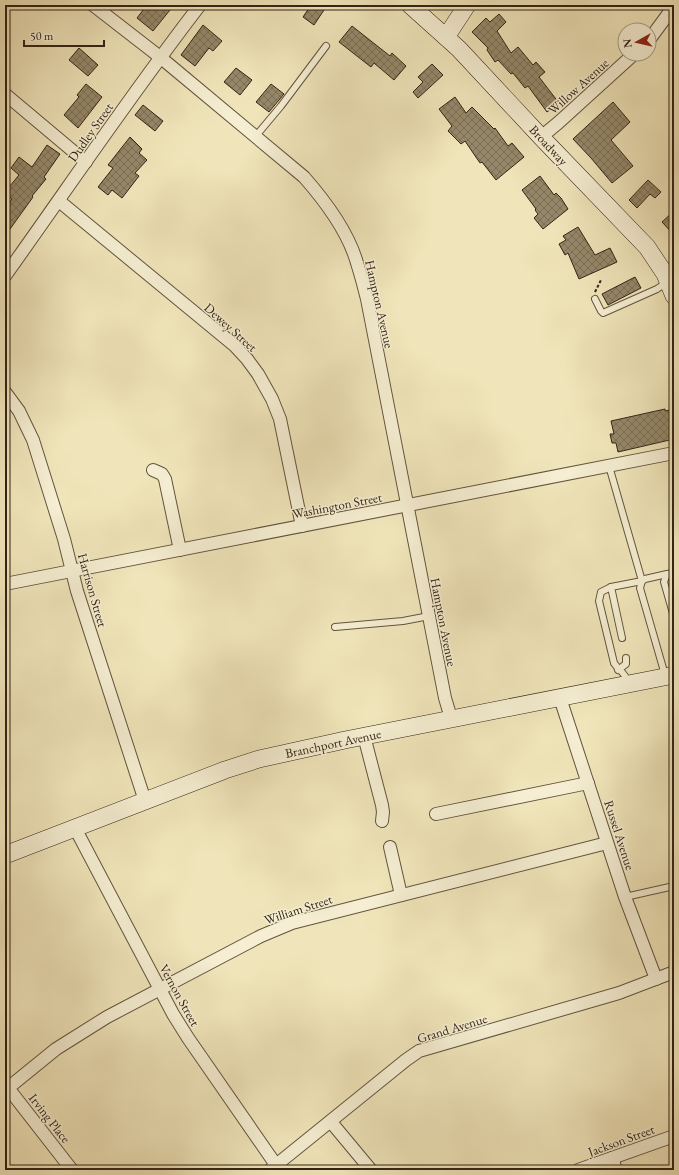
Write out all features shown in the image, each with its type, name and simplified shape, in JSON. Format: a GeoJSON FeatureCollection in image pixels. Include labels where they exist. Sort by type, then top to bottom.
{"type":"FeatureCollection","features":[{"type":"Feature","properties":{"kind":"street","name":"Hampton Avenue"},"geometry":{"type":"LineString","coordinates":[[93,5],[160,57],[304,177],[333,213],[351,246],[357,262],[366,299],[445,698],[451,718]]}},
{"type":"Feature","properties":{"kind":"street","name":"Dudley Street"},"geometry":{"type":"LineString","coordinates":[[5,276],[160,57],[200,5]]}},
{"type":"Feature","properties":{"kind":"street","name":"Broadway"},"geometry":{"type":"LineString","coordinates":[[410,5],[459,48],[541,138],[647,247],[670,281]]}},
{"type":"Feature","properties":{"kind":"street"},"geometry":{"type":"LineString","coordinates":[[446,37],[466,5]]}},
{"type":"Feature","properties":{"kind":"street"},"geometry":{"type":"LineString","coordinates":[[657,32],[670,20],[674,5]]}},
{"type":"Feature","properties":{"kind":"street","name":"Willow Avenue"},"geometry":{"type":"LineString","coordinates":[[541,138],[625,62]]}},
{"type":"Feature","properties":{"kind":"street"},"geometry":{"type":"LineString","coordinates":[[5,94],[86,162]]}},
{"type":"Feature","properties":{"kind":"street","name":"Dewey Street"},"geometry":{"type":"LineString","coordinates":[[59,201],[234,345],[247,359],[269,393],[280,419],[302,526]]}},
{"type":"Feature","properties":{"kind":"street","name":"Harrison Street"},"geometry":{"type":"LineString","coordinates":[[5,392],[19,411],[33,440],[64,539],[78,591],[144,801]]}},
{"type":"Feature","properties":{"kind":"street","name":"Washington Street"},"geometry":{"type":"LineString","coordinates":[[5,584],[674,453]]}},
{"type":"Feature","properties":{"kind":"street"},"geometry":{"type":"LineString","coordinates":[[153,470],[162,474],[165,479],[180,550]]}},
{"type":"Feature","properties":{"kind":"street","name":"Branchport Avenue"},"geometry":{"type":"LineString","coordinates":[[5,855],[225,770],[259,759],[451,718],[670,676]]}},
{"type":"Feature","properties":{"kind":"street","name":"Russel Avenue"},"geometry":{"type":"LineString","coordinates":[[560,698],[625,897],[656,979]]}},
{"type":"Feature","properties":{"kind":"street"},"geometry":{"type":"LineString","coordinates":[[364,736],[382,805],[382,821]]}},
{"type":"Feature","properties":{"kind":"street"},"geometry":{"type":"LineString","coordinates":[[436,814],[588,782]]}},
{"type":"Feature","properties":{"kind":"street","name":"Vernon Street"},"geometry":{"type":"LineString","coordinates":[[75,828],[160,990],[188,1038],[273,1168]]}},
{"type":"Feature","properties":{"kind":"street","name":"William Street"},"geometry":{"type":"LineString","coordinates":[[6,1086],[56,1049],[107,1017],[261,936],[292,923],[607,843]]}},
{"type":"Feature","properties":{"kind":"street"},"geometry":{"type":"LineString","coordinates":[[390,847],[401,895]]}},
{"type":"Feature","properties":{"kind":"street","name":"Grand Avenue"},"geometry":{"type":"LineString","coordinates":[[273,1168],[406,1060],[419,1052],[600,998],[674,972]]}},
{"type":"Feature","properties":{"kind":"street","name":"Irving Place"},"geometry":{"type":"LineString","coordinates":[[6,1086],[72,1170]]}},
{"type":"Feature","properties":{"kind":"street"},"geometry":{"type":"LineString","coordinates":[[331,1122],[371,1170]]}},
{"type":"Feature","properties":{"kind":"street","name":"Jackson Street"},"geometry":{"type":"LineString","coordinates":[[578,1170],[674,1136]]}},
{"type":"Feature","properties":{"kind":"street"},"geometry":{"type":"LineString","coordinates":[[612,1158],[616,1170]]}},
{"type":"Feature","properties":{"kind":"lane"},"geometry":{"type":"LineString","coordinates":[[255,137],[281,106],[326,46]]}},
{"type":"Feature","properties":{"kind":"lane"},"geometry":{"type":"LineString","coordinates":[[595,299],[601,312],[603,313],[657,289],[670,281]]}},
{"type":"Feature","properties":{"kind":"lane"},"geometry":{"type":"LineString","coordinates":[[610,466],[642,581],[640,588],[670,676]]}},
{"type":"Feature","properties":{"kind":"lane"},"geometry":{"type":"LineString","coordinates":[[628,684],[626,675],[618,670],[614,663],[599,601],[600,592],[611,587],[671,574]]}},
{"type":"Feature","properties":{"kind":"lane"},"geometry":{"type":"LineString","coordinates":[[664,582],[671,574]]}},
{"type":"Feature","properties":{"kind":"lane"},"geometry":{"type":"LineString","coordinates":[[658,576],[664,582],[674,617]]}},
{"type":"Feature","properties":{"kind":"lane"},"geometry":{"type":"LineString","coordinates":[[611,587],[622,638]]}},
{"type":"Feature","properties":{"kind":"lane"},"geometry":{"type":"LineString","coordinates":[[335,627],[429,616]]}},
{"type":"Feature","properties":{"kind":"lane"},"geometry":{"type":"LineString","coordinates":[[618,670],[626,664],[626,658]]}},
{"type":"Feature","properties":{"kind":"lane"},"geometry":{"type":"LineString","coordinates":[[625,897],[674,886]]}},
{"type":"Feature","properties":{"kind":"path"},"geometry":{"type":"LineString","coordinates":[[595,299],[594,294],[601,280]]}},
{"type":"Feature","properties":{"kind":"building"},"geometry":{"type":"Polygon","coordinates":[[[147,5],[174,5],[153,31],[137,18],[147,5]]]}},
{"type":"Feature","properties":{"kind":"building"},"geometry":{"type":"Polygon","coordinates":[[[311,5],[318,5],[324,10],[314,25],[303,17],[311,5]]]}},
{"type":"Feature","properties":{"kind":"building"},"geometry":{"type":"Polygon","coordinates":[[[499,14],[506,22],[497,31],[511,53],[518,47],[533,65],[536,62],[545,72],[539,77],[559,103],[547,112],[528,86],[525,88],[513,73],[511,74],[498,60],[495,62],[487,50],[488,48],[472,32],[486,18],[490,22],[499,14]]]}},
{"type":"Feature","properties":{"kind":"building"},"geometry":{"type":"Polygon","coordinates":[[[203,25],[222,41],[213,51],[209,48],[195,66],[181,55],[203,25]]]}},
{"type":"Feature","properties":{"kind":"building"},"geometry":{"type":"Polygon","coordinates":[[[352,26],[390,56],[392,53],[406,66],[394,80],[374,63],[371,67],[339,42],[352,26]]]}},
{"type":"Feature","properties":{"kind":"building"},"geometry":{"type":"Polygon","coordinates":[[[79,48],[98,65],[88,76],[69,60],[79,48]]]}},
{"type":"Feature","properties":{"kind":"building"},"geometry":{"type":"Polygon","coordinates":[[[432,64],[443,75],[418,98],[413,92],[423,82],[418,77],[432,64]]]}},
{"type":"Feature","properties":{"kind":"building"},"geometry":{"type":"Polygon","coordinates":[[[236,68],[252,80],[240,95],[224,82],[236,68]]]}},
{"type":"Feature","properties":{"kind":"building"},"geometry":{"type":"Polygon","coordinates":[[[86,84],[102,97],[78,128],[64,115],[79,97],[77,95],[86,84]]]}},
{"type":"Feature","properties":{"kind":"building"},"geometry":{"type":"Polygon","coordinates":[[[271,84],[284,94],[269,112],[256,102],[271,84]]]}},
{"type":"Feature","properties":{"kind":"building"},"geometry":{"type":"Polygon","coordinates":[[[455,97],[466,113],[472,107],[494,129],[495,128],[508,146],[512,143],[524,157],[496,180],[482,162],[480,163],[465,141],[461,144],[448,131],[452,126],[439,109],[455,97]]]}},
{"type":"Feature","properties":{"kind":"building"},"geometry":{"type":"Polygon","coordinates":[[[613,102],[630,122],[611,140],[633,166],[612,183],[573,139],[613,102]]]}},
{"type":"Feature","properties":{"kind":"building"},"geometry":{"type":"Polygon","coordinates":[[[143,105],[163,121],[155,131],[135,115],[143,105]]]}},
{"type":"Feature","properties":{"kind":"building"},"geometry":{"type":"Polygon","coordinates":[[[130,137],[142,149],[139,153],[147,160],[135,173],[139,176],[122,198],[112,190],[108,195],[98,187],[113,168],[108,165],[130,137]]]}},
{"type":"Feature","properties":{"kind":"building"},"geometry":{"type":"Polygon","coordinates":[[[47,145],[60,154],[44,177],[46,179],[32,196],[33,197],[5,236],[5,210],[12,199],[5,194],[5,192],[19,175],[11,168],[19,157],[32,167],[47,145]]]}},
{"type":"Feature","properties":{"kind":"building"},"geometry":{"type":"Polygon","coordinates":[[[540,176],[554,195],[556,193],[561,198],[568,209],[543,229],[534,218],[538,214],[535,210],[536,209],[522,190],[540,176]]]}},
{"type":"Feature","properties":{"kind":"building"},"geometry":{"type":"Polygon","coordinates":[[[648,180],[661,192],[655,198],[650,194],[637,208],[629,200],[648,180]]]}},
{"type":"Feature","properties":{"kind":"building"},"geometry":{"type":"Polygon","coordinates":[[[674,211],[674,235],[662,222],[674,211]]]}},
{"type":"Feature","properties":{"kind":"building"},"geometry":{"type":"Polygon","coordinates":[[[578,227],[595,255],[610,248],[617,262],[579,279],[568,253],[565,255],[559,244],[566,240],[563,236],[578,227]]]}},
{"type":"Feature","properties":{"kind":"building"},"geometry":{"type":"Polygon","coordinates":[[[635,277],[641,288],[608,305],[602,294],[635,277]]]}},
{"type":"Feature","properties":{"kind":"building"},"geometry":{"type":"Polygon","coordinates":[[[665,409],[665,411],[674,409],[674,439],[618,452],[616,443],[612,443],[610,434],[614,434],[611,421],[665,409]]]}}]}
